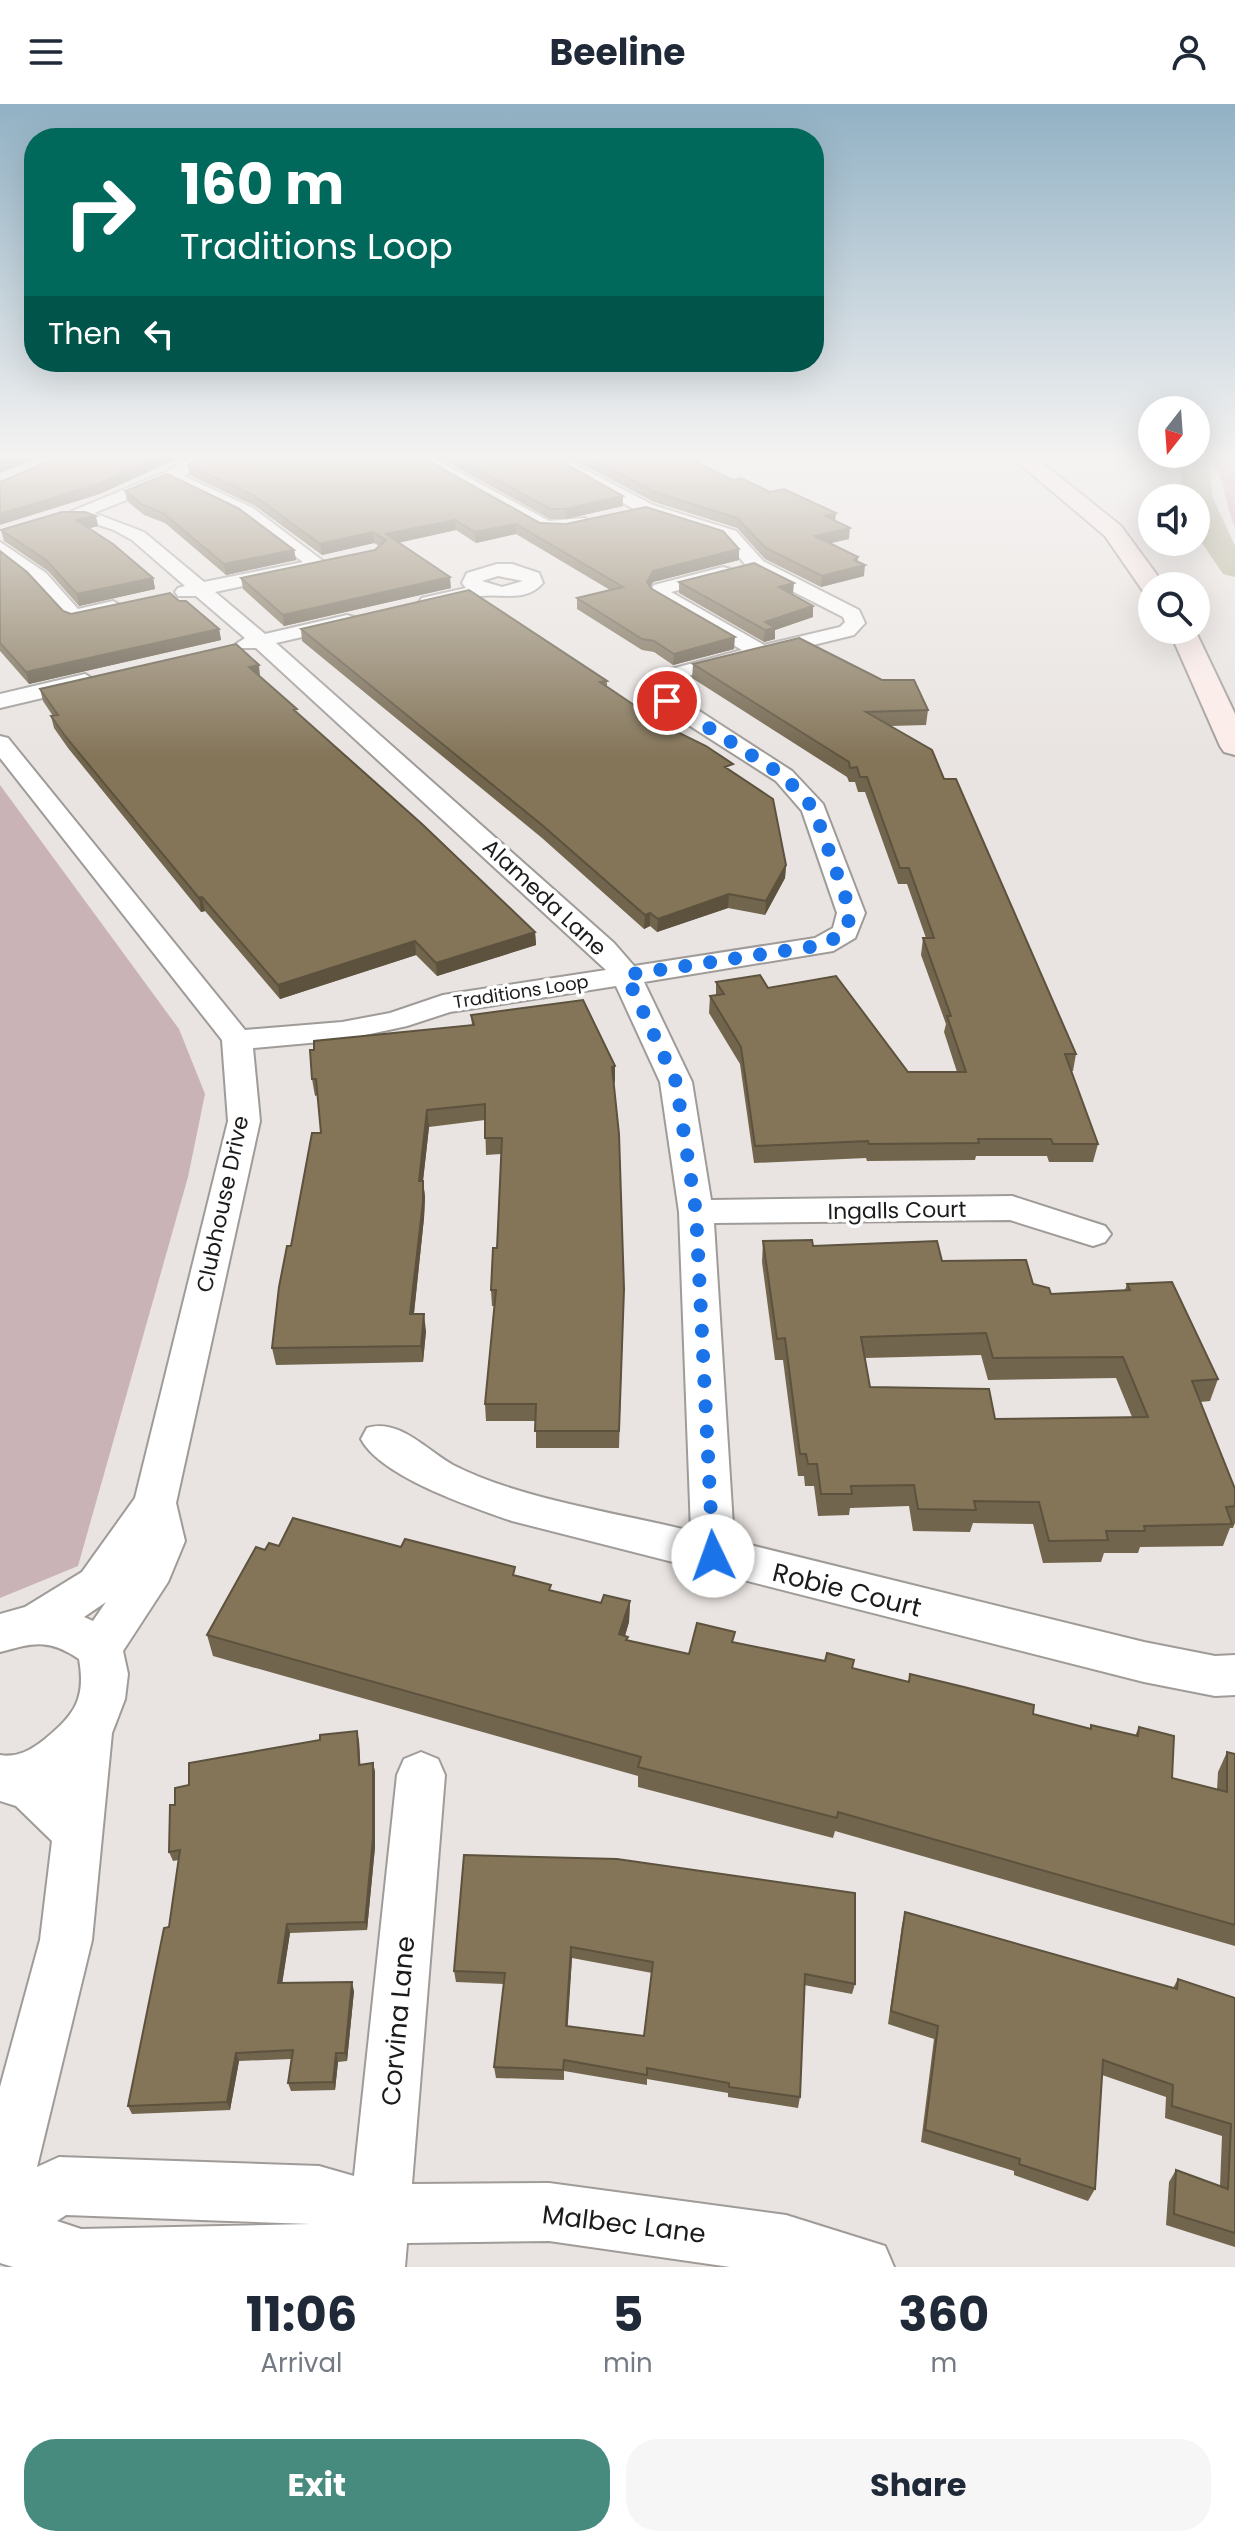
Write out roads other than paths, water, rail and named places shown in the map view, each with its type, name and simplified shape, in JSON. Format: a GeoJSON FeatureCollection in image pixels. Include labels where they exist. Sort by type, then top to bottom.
{"type":"FeatureCollection","features":[{"type":"Feature","properties":{"kind":"main road"},"geometry":{"type":"LineString","coordinates":[[1130,555],[1142,572]]}},
{"type":"Feature","properties":{"kind":"main road"},"geometry":{"type":"LineString","coordinates":[[1188,644],[1235,746]]}},
{"type":"Feature","properties":{"kind":"street"},"geometry":{"type":"LineString","coordinates":[[9,555],[39,577],[79,622],[129,604]]}},
{"type":"Feature","properties":{"kind":"street","name":"Alameda Lane"},"geometry":{"type":"LineString","coordinates":[[154,555],[185,592],[604,949],[626,975],[676,1082],[696,1212],[713,1556]]}},
{"type":"Feature","properties":{"kind":"street"},"geometry":{"type":"LineString","coordinates":[[185,592],[325,563],[313,555]]}},
{"type":"Feature","properties":{"kind":"street","name":"Traditions Loop"},"geometry":{"type":"LineString","coordinates":[[237,1039],[321,1032],[421,1014],[443,1004],[823,945],[845,932],[851,913],[814,809],[784,776],[667,701],[662,694],[668,677],[684,670],[847,631],[855,623],[852,614],[756,565],[747,555]]}},
{"type":"Feature","properties":{"kind":"street"},"geometry":{"type":"LineString","coordinates":[[756,565],[661,589],[660,594],[763,653]]}},
{"type":"Feature","properties":{"kind":"street"},"geometry":{"type":"LineString","coordinates":[[411,602],[477,586]]}},
{"type":"Feature","properties":{"kind":"street"},"geometry":{"type":"LineString","coordinates":[[242,640],[367,612]]}},
{"type":"Feature","properties":{"kind":"street"},"geometry":{"type":"LineString","coordinates":[[0,701],[52,683],[103,671]]}},
{"type":"Feature","properties":{"kind":"street"},"geometry":{"type":"LineString","coordinates":[[0,688],[52,683]]}},
{"type":"Feature","properties":{"kind":"street"},"geometry":{"type":"LineString","coordinates":[[0,743],[237,1039]]}},
{"type":"Feature","properties":{"kind":"street","name":"Clubhouse Drive"},"geometry":{"type":"LineString","coordinates":[[18,1628],[97,1585],[155,1503],[244,1121],[237,1039]]}},
{"type":"Feature","properties":{"kind":"street","name":"Ingalls Court"},"geometry":{"type":"LineString","coordinates":[[696,1212],[1012,1208],[1093,1234]]}},
{"type":"Feature","properties":{"kind":"street","name":"Robie Court"},"geometry":{"type":"LineString","coordinates":[[381,1439],[440,1477],[512,1504],[1144,1662],[1215,1676],[1235,1675]]}},
{"type":"Feature","properties":{"kind":"street","name":"Clubhouse Drive"},"geometry":{"type":"LineString","coordinates":[[18,1628],[62,1627],[100,1648],[153,1569],[164,1541],[155,1503]]}},
{"type":"Feature","properties":{"kind":"street"},"geometry":{"type":"LineString","coordinates":[[0,2196],[66,1940],[88,1733],[102,1699],[105,1674],[100,1648]]}},
{"type":"Feature","properties":{"kind":"street"},"geometry":{"type":"LineString","coordinates":[[9,1778],[50,1764],[88,1733]]}},
{"type":"Feature","properties":{"kind":"street","name":"Corvina Lane"},"geometry":{"type":"LineString","coordinates":[[378,2240],[421,1775]]}},
{"type":"Feature","properties":{"kind":"street"},"geometry":{"type":"LineString","coordinates":[[9,1778],[45,1799],[76,1832]]}},
{"type":"Feature","properties":{"kind":"street","name":"Malbec Lane"},"geometry":{"type":"LineString","coordinates":[[0,2224],[59,2186],[319,2195],[378,2240],[549,2212],[787,2256],[864,2267]]}},
{"type":"Feature","properties":{"kind":"street"},"geometry":{"type":"LineString","coordinates":[[0,2233],[81,2259],[315,2255],[378,2240]]}},
{"type":"Feature","properties":{"kind":"waterway"},"geometry":{"type":"LineString","coordinates":[[1225,555],[1235,567]]}}]}
